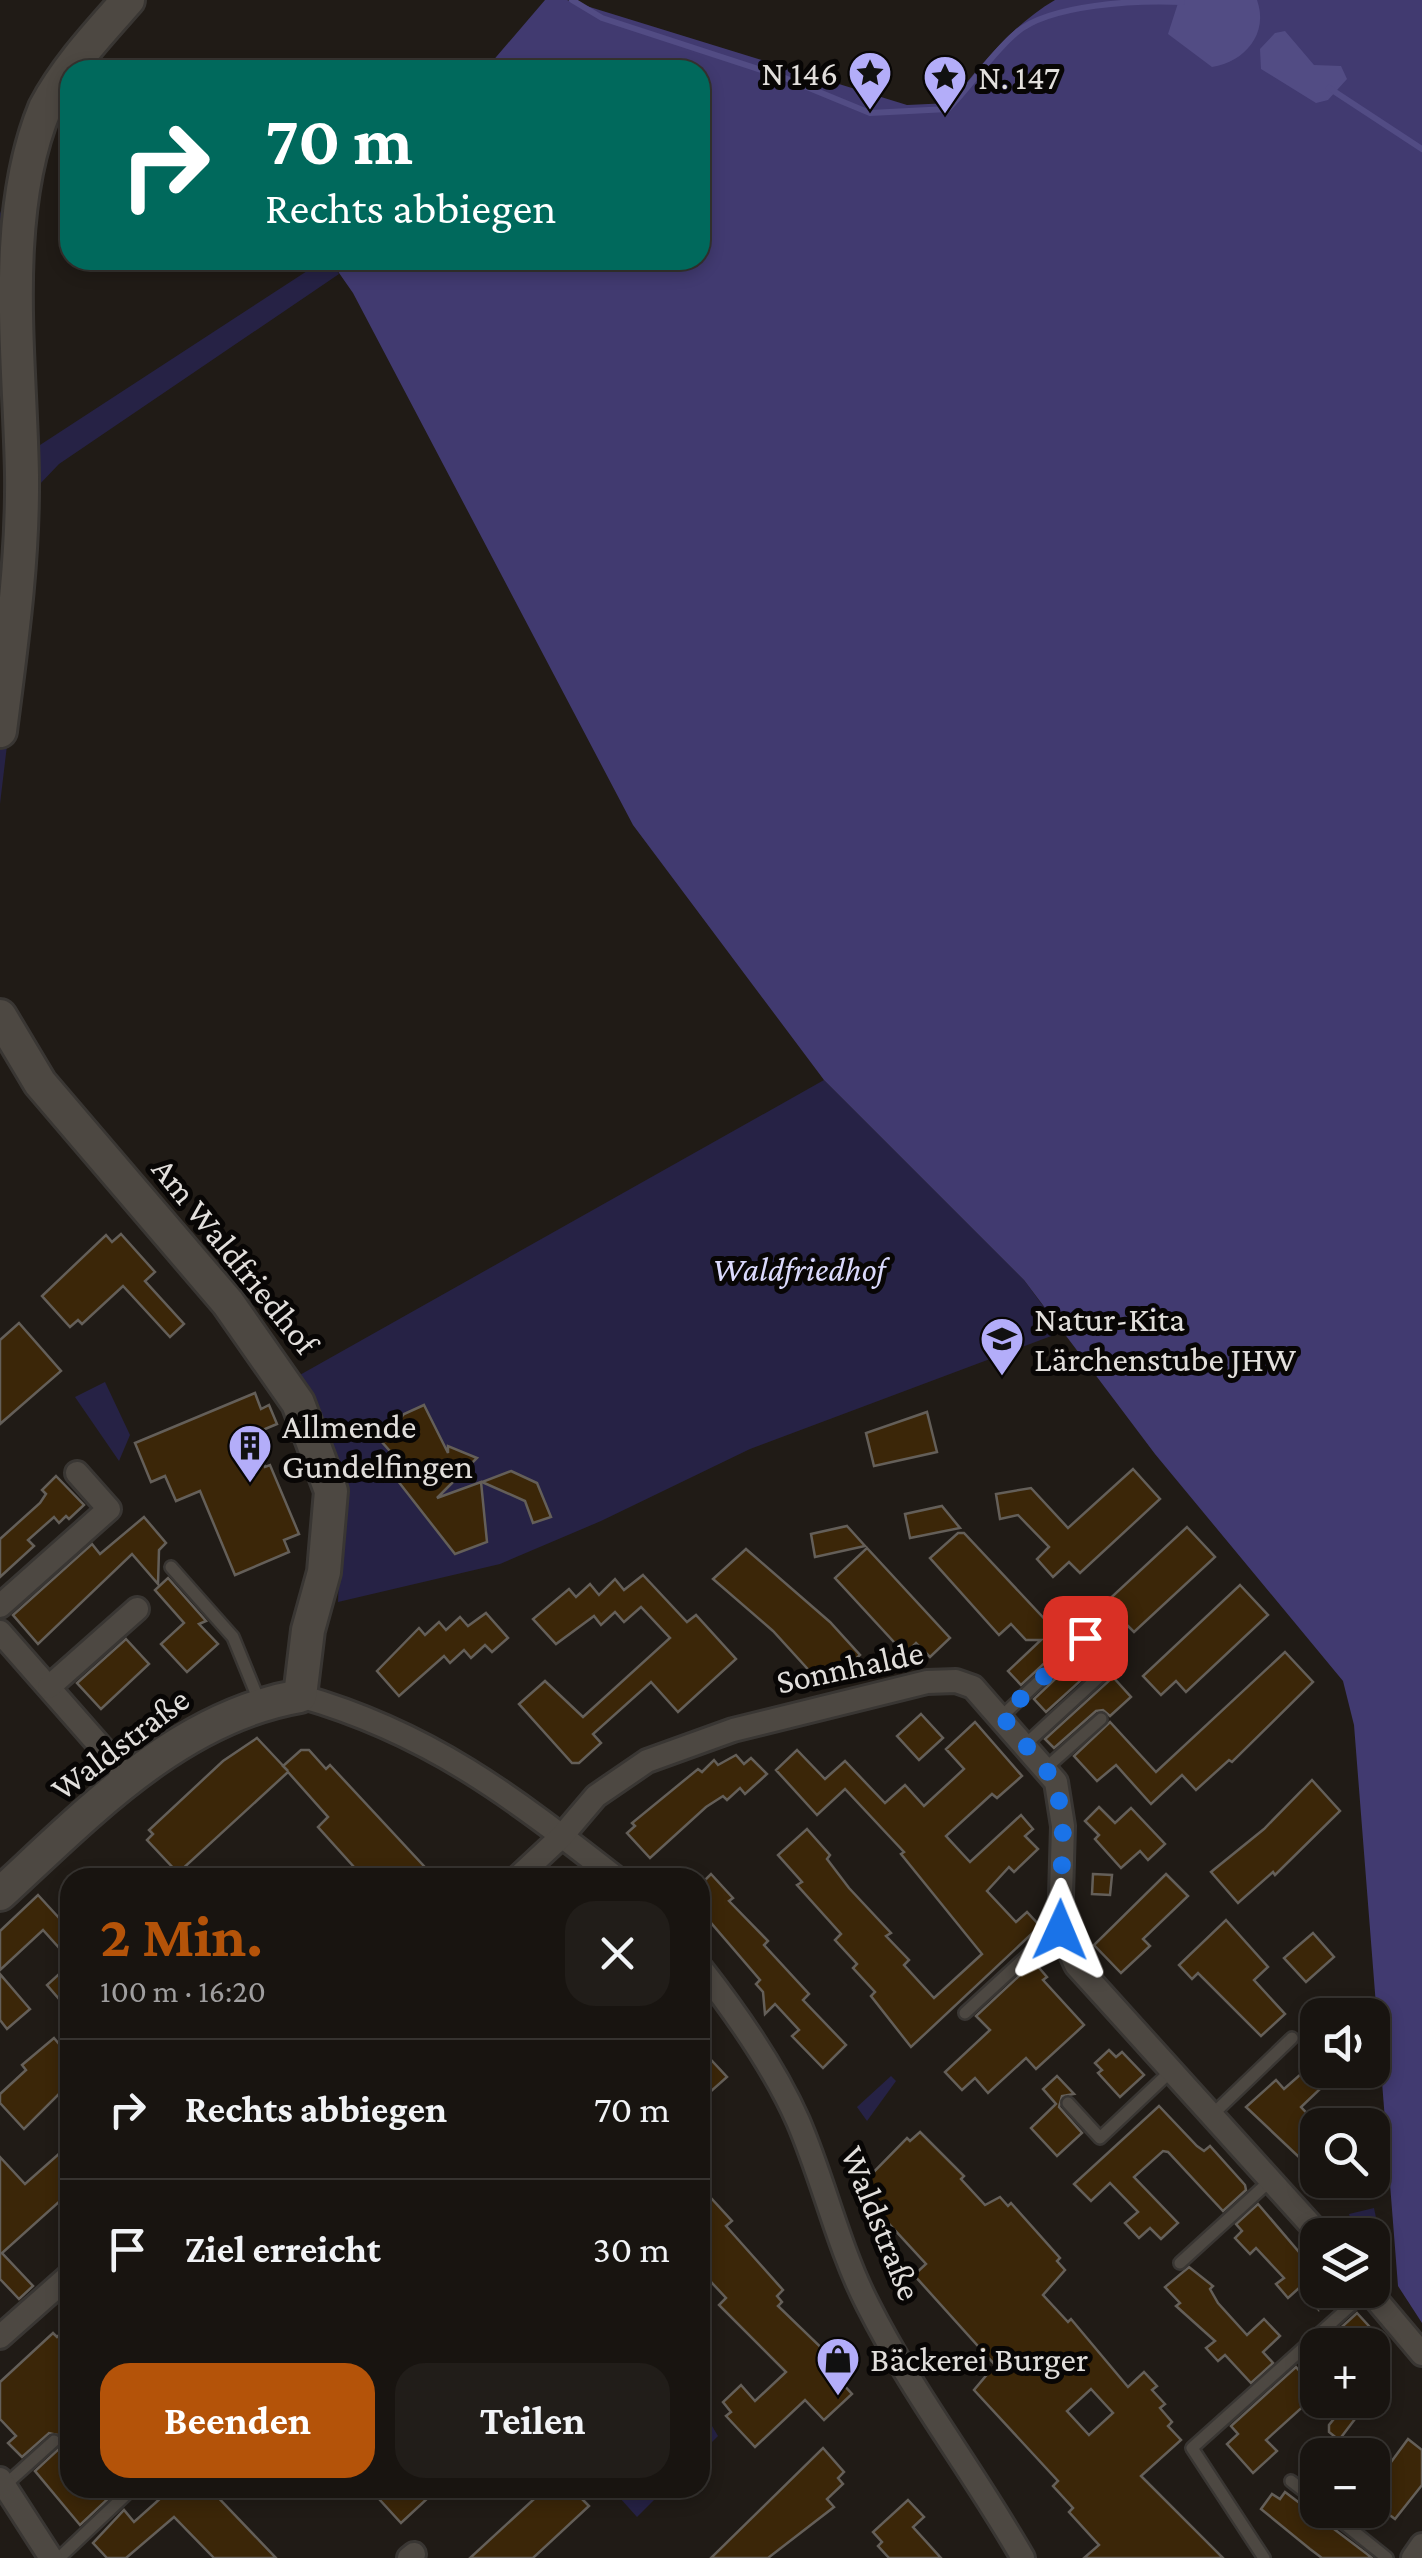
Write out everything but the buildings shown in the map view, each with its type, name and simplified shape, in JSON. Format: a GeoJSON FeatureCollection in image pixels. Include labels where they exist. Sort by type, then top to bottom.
{"type":"FeatureCollection","features":[{"type":"Feature","properties":{"kind":"street"},"geometry":{"type":"LineString","coordinates":[[76,60],[128,0]]}},
{"type":"Feature","properties":{"kind":"street"},"geometry":{"type":"LineString","coordinates":[[0,731],[17,622],[10,558],[12,270],[19,183],[44,109],[60,85]]}},
{"type":"Feature","properties":{"kind":"street","name":"Am Waldfriedhof"},"geometry":{"type":"LineString","coordinates":[[0,1016],[12,1042],[66,1117],[298,1403],[332,1491],[324,1572],[308,1630],[300,1696]]}},
{"type":"Feature","properties":{"kind":"street"},"geometry":{"type":"LineString","coordinates":[[0,1606],[109,1509],[77,1474]]}},
{"type":"Feature","properties":{"kind":"street"},"geometry":{"type":"LineString","coordinates":[[48,1687],[137,1609]]}},
{"type":"Feature","properties":{"kind":"street"},"geometry":{"type":"LineString","coordinates":[[0,1632],[129,1779]]}},
{"type":"Feature","properties":{"kind":"street","name":"Sonnhalde"},"geometry":{"type":"LineString","coordinates":[[528,1868],[596,1796],[647,1762],[733,1730],[927,1682],[956,1681],[973,1686],[1047,1767],[1056,1782],[1063,1826],[1060,1930],[1088,1982],[1305,2218]]}},
{"type":"Feature","properties":{"kind":"street","name":"Waldstraße"},"geometry":{"type":"LineString","coordinates":[[0,1894],[129,1779],[194,1733],[260,1703],[300,1696],[353,1711],[434,1747],[603,1868]]}},
{"type":"Feature","properties":{"kind":"street","name":"Waldstraße"},"geometry":{"type":"LineString","coordinates":[[710,1981],[740,2023],[796,2118],[866,2301],[900,2365],[988,2497],[1023,2558]]}},
{"type":"Feature","properties":{"kind":"street"},"geometry":{"type":"LineString","coordinates":[[0,2336],[60,2284]]}},
{"type":"Feature","properties":{"kind":"street"},"geometry":{"type":"LineString","coordinates":[[1383,2308],[1422,2354]]}},
{"type":"Feature","properties":{"kind":"street"},"geometry":{"type":"LineString","coordinates":[[2,2483],[51,2558]]}},
{"type":"Feature","properties":{"kind":"street"},"geometry":{"type":"LineString","coordinates":[[1413,2558],[1422,2544]]}},
{"type":"Feature","properties":{"kind":"lane"},"geometry":{"type":"LineString","coordinates":[[171,1567],[233,1636],[260,1703]]}},
{"type":"Feature","properties":{"kind":"lane"},"geometry":{"type":"LineString","coordinates":[[1002,1716],[1085,1638]]}},
{"type":"Feature","properties":{"kind":"lane"},"geometry":{"type":"LineString","coordinates":[[1027,1744],[1110,1666]]}},
{"type":"Feature","properties":{"kind":"lane"},"geometry":{"type":"LineString","coordinates":[[1047,1767],[1101,1719]]}},
{"type":"Feature","properties":{"kind":"lane"},"geometry":{"type":"LineString","coordinates":[[966,2013],[1054,1931],[1060,1930]]}},
{"type":"Feature","properties":{"kind":"lane"},"geometry":{"type":"LineString","coordinates":[[1212,2114],[1292,2038]]}},
{"type":"Feature","properties":{"kind":"lane"},"geometry":{"type":"LineString","coordinates":[[1068,2103],[1100,2138],[1171,2071]]}},
{"type":"Feature","properties":{"kind":"lane"},"geometry":{"type":"LineString","coordinates":[[1180,2263],[1272,2179]]}},
{"type":"Feature","properties":{"kind":"lane"},"geometry":{"type":"LineString","coordinates":[[1264,2558],[1192,2448],[1348,2308]]}},
{"type":"Feature","properties":{"kind":"lane"},"geometry":{"type":"LineString","coordinates":[[2,2483],[54,2441]]}},
{"type":"Feature","properties":{"kind":"lane"},"geometry":{"type":"LineString","coordinates":[[1291,2481],[1300,2488]]}},
{"type":"Feature","properties":{"kind":"lane"},"geometry":{"type":"LineString","coordinates":[[59,2558],[122,2498]]}},
{"type":"Feature","properties":{"kind":"lane"},"geometry":{"type":"LineString","coordinates":[[1350,2528],[1387,2558]]}},
{"type":"Feature","properties":{"kind":"green space"},"geometry":{"type":"Polygon","coordinates":[[[32,106],[57,111],[25,225],[40,445],[309,270],[336,270],[339,274],[59,464],[38,486],[0,804],[0,619],[6,525],[0,214],[32,106]]]}},
{"type":"Feature","properties":{"kind":"green space","name":"Waldfriedhof"},"geometry":{"type":"Polygon","coordinates":[[[824,1080],[1024,1280],[1062,1332],[750,1449],[601,1521],[500,1564],[338,1602],[343,1479],[298,1376],[824,1080]]]}},
{"type":"Feature","properties":{"kind":"green space"},"geometry":{"type":"Polygon","coordinates":[[[105,1382],[130,1435],[119,1461],[75,1397],[105,1382]]]}},
{"type":"Feature","properties":{"kind":"green space"},"geometry":{"type":"Polygon","coordinates":[[[891,2076],[896,2081],[867,2121],[857,2107],[891,2076]]]}},
{"type":"Feature","properties":{"kind":"green space"},"geometry":{"type":"Polygon","coordinates":[[[1374,2208],[1376,2218],[1350,2218],[1349,2214],[1374,2208]]]}},
{"type":"Feature","properties":{"kind":"green space"},"geometry":{"type":"Polygon","coordinates":[[[710,2423],[718,2436],[710,2444],[710,2423]]]}},
{"type":"Feature","properties":{"kind":"green space"},"geometry":{"type":"Polygon","coordinates":[[[620,2498],[656,2498],[637,2517],[620,2498]]]}},
{"type":"Feature","properties":{"kind":"shaded area"},"geometry":{"type":"Polygon","coordinates":[[[545,0],[567,0],[907,105],[950,103],[1011,34],[1055,0],[1422,0],[1422,2323],[1398,2286],[1390,2184],[1390,2108],[1384,2108],[1382,2088],[1390,2088],[1390,1998],[1375,1998],[1354,1725],[1343,1681],[1155,1454],[1024,1280],[824,1080],[633,825],[353,293],[337,270],[710,270],[710,60],[494,60],[545,0]]]}},
{"type":"Feature","properties":{"kind":"shaded area"},"geometry":{"type":"Polygon","coordinates":[[[1179,0],[1257,0],[1257,34],[1235,59],[1212,67],[1168,34],[1179,0]]]}},
{"type":"Feature","properties":{"kind":"shaded area"},"geometry":{"type":"Polygon","coordinates":[[[1285,31],[1314,65],[1341,66],[1347,79],[1328,100],[1316,103],[1261,69],[1260,49],[1275,33],[1285,31]]]}},
{"type":"Feature","properties":{"kind":"waterway"},"geometry":{"type":"LineString","coordinates":[[572,0],[602,18],[780,76],[870,113],[948,109],[1007,41],[1031,23],[1050,16],[1119,3],[1182,2]]}},
{"type":"Feature","properties":{"kind":"waterway"},"geometry":{"type":"LineString","coordinates":[[1329,88],[1422,149]]}},
{"type":"Feature","properties":{"kind":"place","name":"N 146"},"geometry":{"type":"Point","coordinates":[870,111]}},
{"type":"Feature","properties":{"kind":"place","name":"N. 147"},"geometry":{"type":"Point","coordinates":[945,115]}},
{"type":"Feature","properties":{"kind":"place","name":"Natur-Kita Lärchenstube JHW"},"geometry":{"type":"Point","coordinates":[1002,1377]}},
{"type":"Feature","properties":{"kind":"place","name":"Allmende Gundelfingen"},"geometry":{"type":"Point","coordinates":[250,1484]}},
{"type":"Feature","properties":{"kind":"place","name":"Bäckerei Burger"},"geometry":{"type":"Point","coordinates":[838,2397]}},
{"type":"Feature","properties":{"kind":"route"},"geometry":{"type":"LineString","coordinates":[[1060,1930],[1063,1826],[1056,1782],[1002,1716],[1085,1638]]}}]}
